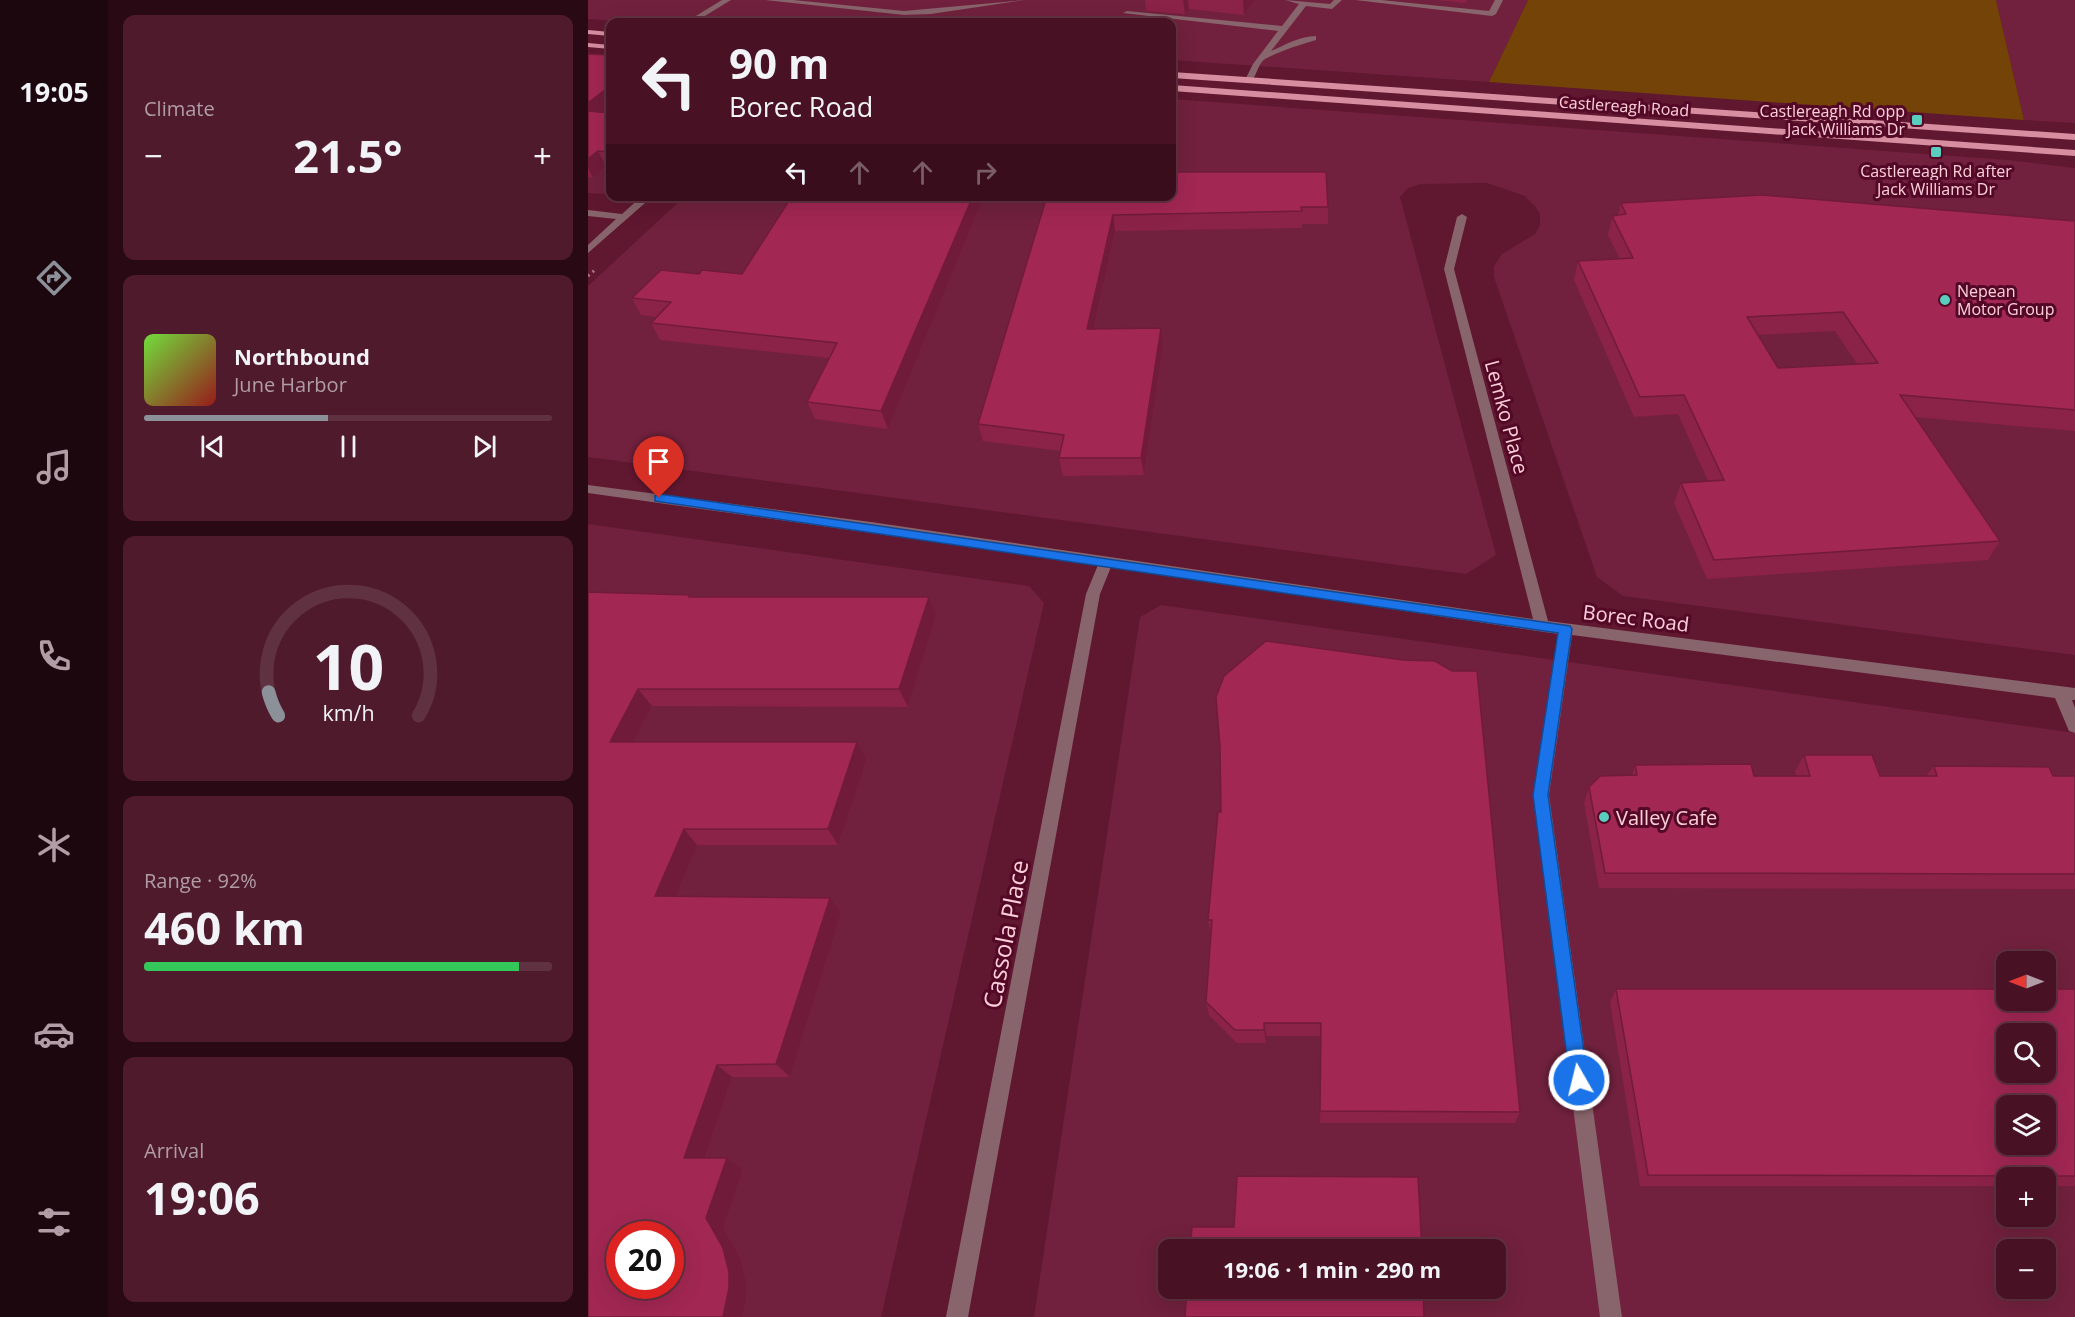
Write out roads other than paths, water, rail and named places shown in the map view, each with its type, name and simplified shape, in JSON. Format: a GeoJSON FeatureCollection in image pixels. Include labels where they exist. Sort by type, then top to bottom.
{"type":"FeatureCollection","features":[{"type":"Feature","properties":{"kind":"main road"},"geometry":{"type":"LineString","coordinates":[[588,32],[606,34]]}},
{"type":"Feature","properties":{"kind":"main road"},"geometry":{"type":"LineString","coordinates":[[588,45],[606,46]]}},
{"type":"Feature","properties":{"kind":"main road","name":"Castlereagh Road"},"geometry":{"type":"LineString","coordinates":[[1176,75],[2075,137]]}},
{"type":"Feature","properties":{"kind":"main road","name":"Castlereagh Road"},"geometry":{"type":"LineString","coordinates":[[1176,88],[2059,152],[2075,155]]}},
{"type":"Feature","properties":{"kind":"street"},"geometry":{"type":"LineString","coordinates":[[697,18],[727,0]]}},
{"type":"Feature","properties":{"kind":"street"},"geometry":{"type":"LineString","coordinates":[[769,0],[919,13],[1021,0]]}},
{"type":"Feature","properties":{"kind":"street"},"geometry":{"type":"LineString","coordinates":[[1289,0],[1332,7],[1338,0]]}},
{"type":"Feature","properties":{"kind":"street"},"geometry":{"type":"LineString","coordinates":[[1359,0],[1492,14],[1499,0]]}},
{"type":"Feature","properties":{"kind":"street"},"geometry":{"type":"LineString","coordinates":[[1250,80],[1260,60],[1304,3]]}},
{"type":"Feature","properties":{"kind":"street"},"geometry":{"type":"LineString","coordinates":[[1127,13],[1284,29]]}},
{"type":"Feature","properties":{"kind":"street"},"geometry":{"type":"LineString","coordinates":[[1260,60],[1292,44],[1313,38]]}},
{"type":"Feature","properties":{"kind":"street"},"geometry":{"type":"LineString","coordinates":[[588,250],[643,201]]}},
{"type":"Feature","properties":{"kind":"street"},"geometry":{"type":"LineString","coordinates":[[588,213],[625,217]]}},
{"type":"Feature","properties":{"kind":"street","name":"Lemko Place"},"geometry":{"type":"LineString","coordinates":[[1462,217],[1449,269],[1542,626]]}},
{"type":"Feature","properties":{"kind":"street","name":"Borec Road"},"geometry":{"type":"LineString","coordinates":[[588,489],[1542,626],[2068,693]]}},
{"type":"Feature","properties":{"kind":"street","name":"Cassola Place"},"geometry":{"type":"LineString","coordinates":[[957,1317],[1093,594],[1106,562]]}},
{"type":"Feature","properties":{"kind":"street"},"geometry":{"type":"LineString","coordinates":[[1566,629],[1541,795],[1611,1317]]}},
{"type":"Feature","properties":{"kind":"street"},"geometry":{"type":"LineString","coordinates":[[2068,693],[2075,727]]}},
{"type":"Feature","properties":{"kind":"place","name":"Castlereagh Rd opp Jack Williams Dr"},"geometry":{"type":"Point","coordinates":[1917,120]}},
{"type":"Feature","properties":{"kind":"place","name":"Castlereagh Rd after Jack Williams Dr"},"geometry":{"type":"Point","coordinates":[1936,152]}},
{"type":"Feature","properties":{"kind":"place","name":"Nepean Motor Group"},"geometry":{"type":"Point","coordinates":[1945,300]}},
{"type":"Feature","properties":{"kind":"place","name":"Valley Cafe"},"geometry":{"type":"Point","coordinates":[1604,817]}}]}
